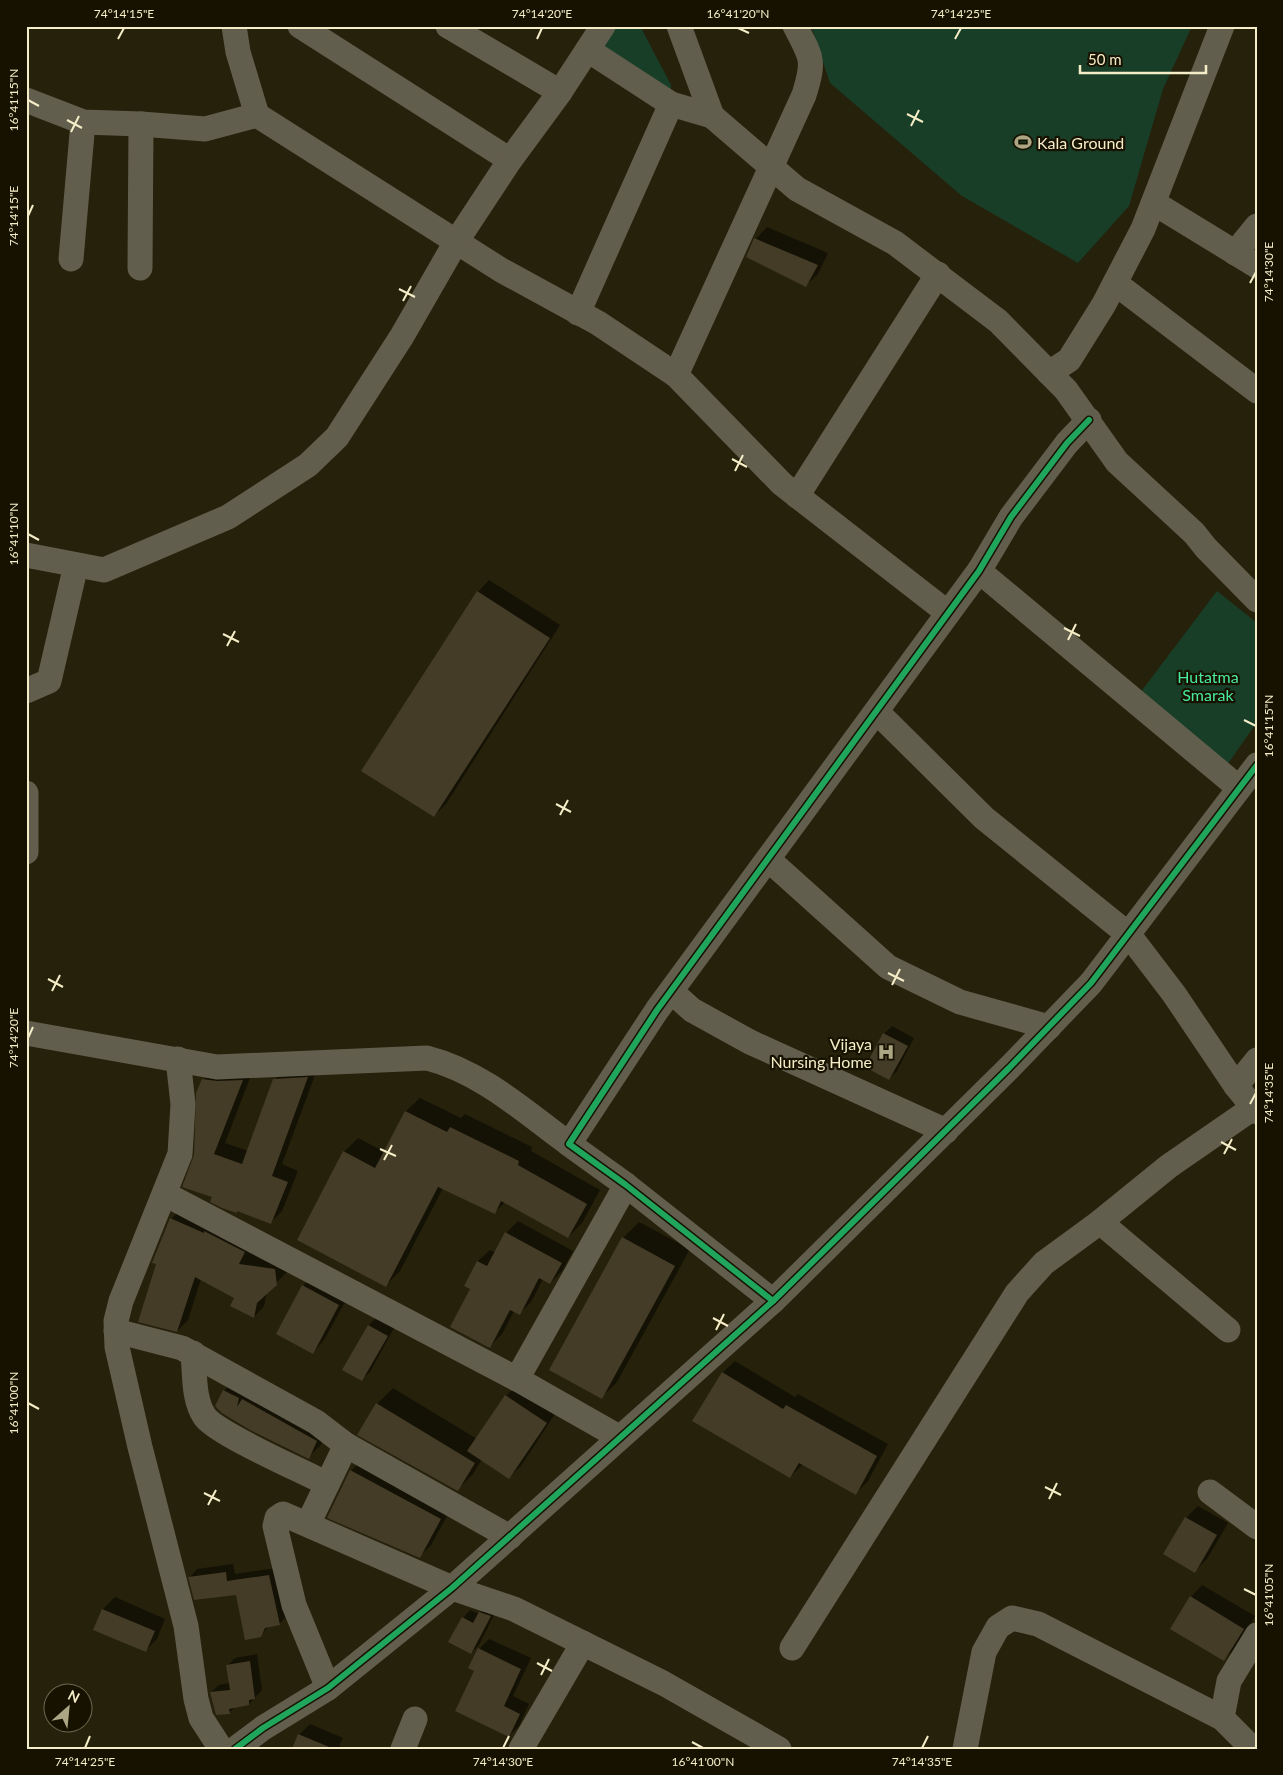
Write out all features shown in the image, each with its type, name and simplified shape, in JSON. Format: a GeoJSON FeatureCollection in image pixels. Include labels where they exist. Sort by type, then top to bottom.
{"type":"FeatureCollection","features":[{"type":"Feature","properties":{"kind":"street"},"geometry":{"type":"LineString","coordinates":[[234,26],[238,52],[257,115],[501,270],[578,313],[676,375],[782,484],[948,613]]}},
{"type":"Feature","properties":{"kind":"street"},"geometry":{"type":"LineString","coordinates":[[300,26],[510,160]]}},
{"type":"Feature","properties":{"kind":"street"},"geometry":{"type":"LineString","coordinates":[[448,26],[560,92]]}},
{"type":"Feature","properties":{"kind":"street"},"geometry":{"type":"LineString","coordinates":[[26,555],[104,570],[228,517],[308,465],[337,436],[402,336],[456,242],[510,160],[560,92],[603,26]]}},
{"type":"Feature","properties":{"kind":"street"},"geometry":{"type":"LineString","coordinates":[[679,26],[712,116]]}},
{"type":"Feature","properties":{"kind":"street"},"geometry":{"type":"LineString","coordinates":[[676,375],[804,95],[812,69],[810,54],[795,26]]}},
{"type":"Feature","properties":{"kind":"street"},"geometry":{"type":"LineString","coordinates":[[1049,373],[1069,360],[1115,283],[1143,229],[1222,26]]}},
{"type":"Feature","properties":{"kind":"street"},"geometry":{"type":"LineString","coordinates":[[588,50],[671,104],[712,116],[797,189],[895,243],[998,321],[1049,373],[1089,420],[1117,462],[1194,533],[1206,548],[1257,600]]}},
{"type":"Feature","properties":{"kind":"street"},"geometry":{"type":"LineString","coordinates":[[26,100],[83,122],[205,129],[257,115]]}},
{"type":"Feature","properties":{"kind":"street"},"geometry":{"type":"LineString","coordinates":[[578,313],[671,104]]}},
{"type":"Feature","properties":{"kind":"street"},"geometry":{"type":"LineString","coordinates":[[71,259],[83,122]]}},
{"type":"Feature","properties":{"kind":"street"},"geometry":{"type":"LineString","coordinates":[[140,124],[140,268]]}},
{"type":"Feature","properties":{"kind":"street"},"geometry":{"type":"LineString","coordinates":[[1154,203],[1257,266]]}},
{"type":"Feature","properties":{"kind":"street"},"geometry":{"type":"LineString","coordinates":[[1235,253],[1257,226]]}},
{"type":"Feature","properties":{"kind":"street"},"geometry":{"type":"LineString","coordinates":[[797,496],[938,274]]}},
{"type":"Feature","properties":{"kind":"street"},"geometry":{"type":"LineString","coordinates":[[1115,283],[1257,391]]}},
{"type":"Feature","properties":{"kind":"street"},"geometry":{"type":"LineString","coordinates":[[569,1144],[657,1010],[769,860],[812,796],[877,712],[979,571],[1011,518],[1067,443],[1089,420]]}},
{"type":"Feature","properties":{"kind":"street"},"geometry":{"type":"LineString","coordinates":[[26,691],[49,681],[76,565]]}},
{"type":"Feature","properties":{"kind":"street"},"geometry":{"type":"LineString","coordinates":[[979,571],[1239,788]]}},
{"type":"Feature","properties":{"kind":"street"},"geometry":{"type":"LineString","coordinates":[[792,1648],[1016,1293],[1044,1263],[1100,1222],[1168,1166],[1255,1110],[1236,1086],[1174,994],[1129,935],[984,818],[877,712]]}},
{"type":"Feature","properties":{"kind":"street"},"geometry":{"type":"LineString","coordinates":[[235,1749],[262,1728],[328,1688],[452,1588],[773,1301],[946,1131],[1091,984],[1257,765]]}},
{"type":"Feature","properties":{"kind":"street"},"geometry":{"type":"LineString","coordinates":[[26,793],[26,852]]}},
{"type":"Feature","properties":{"kind":"street"},"geometry":{"type":"LineString","coordinates":[[769,860],[888,967],[960,1002],[1049,1027]]}},
{"type":"Feature","properties":{"kind":"street"},"geometry":{"type":"LineString","coordinates":[[672,992],[692,1010],[750,1042],[946,1131]]}},
{"type":"Feature","properties":{"kind":"street"},"geometry":{"type":"LineString","coordinates":[[26,1032],[217,1067],[428,1058],[447,1063],[482,1080],[626,1185],[773,1301]]}},
{"type":"Feature","properties":{"kind":"street"},"geometry":{"type":"LineString","coordinates":[[178,1059],[183,1129],[180,1154],[122,1300],[116,1321],[116,1331],[117,1347],[140,1447],[186,1626],[196,1698],[201,1718],[221,1749]]}},
{"type":"Feature","properties":{"kind":"street"},"geometry":{"type":"LineString","coordinates":[[1236,1086],[1257,1060]]}},
{"type":"Feature","properties":{"kind":"street"},"geometry":{"type":"LineString","coordinates":[[517,1379],[626,1185]]}},
{"type":"Feature","properties":{"kind":"street"},"geometry":{"type":"LineString","coordinates":[[165,1194],[517,1379],[619,1437]]}},
{"type":"Feature","properties":{"kind":"street"},"geometry":{"type":"LineString","coordinates":[[1100,1222],[1228,1330]]}},
{"type":"Feature","properties":{"kind":"street"},"geometry":{"type":"LineString","coordinates":[[116,1331],[162,1342],[193,1353],[316,1422],[346,1445],[510,1537]]}},
{"type":"Feature","properties":{"kind":"street"},"geometry":{"type":"LineString","coordinates":[[193,1353],[196,1395],[206,1418],[233,1436],[327,1484]]}},
{"type":"Feature","properties":{"kind":"street"},"geometry":{"type":"LineString","coordinates":[[308,1524],[346,1445]]}},
{"type":"Feature","properties":{"kind":"street"},"geometry":{"type":"LineString","coordinates":[[1210,1492],[1257,1527]]}},
{"type":"Feature","properties":{"kind":"street"},"geometry":{"type":"LineString","coordinates":[[328,1688],[294,1605],[275,1526],[277,1518],[283,1514],[452,1588],[514,1609],[663,1683],[779,1749]]}},
{"type":"Feature","properties":{"kind":"street"},"geometry":{"type":"LineString","coordinates":[[965,1749],[984,1652],[998,1627],[1012,1618],[1038,1624],[1222,1718],[1253,1748]]}},
{"type":"Feature","properties":{"kind":"street"},"geometry":{"type":"LineString","coordinates":[[1222,1718],[1229,1681],[1257,1635]]}},
{"type":"Feature","properties":{"kind":"street"},"geometry":{"type":"LineString","coordinates":[[521,1749],[582,1643]]}},
{"type":"Feature","properties":{"kind":"street"},"geometry":{"type":"LineString","coordinates":[[403,1749],[415,1719]]}},
{"type":"Feature","properties":{"kind":"green space"},"geometry":{"type":"Polygon","coordinates":[[[612,26],[640,26],[671,85],[671,93],[607,53],[604,42],[612,26]]]}},
{"type":"Feature","properties":{"kind":"green space","name":"Kala Ground"},"geometry":{"type":"Polygon","coordinates":[[[811,26],[1192,26],[1163,89],[1129,206],[1078,263],[962,196],[830,83],[811,26]]]}},
{"type":"Feature","properties":{"kind":"green space","name":"Hutatma Smarak"},"geometry":{"type":"Polygon","coordinates":[[[1217,591],[1257,623],[1257,722],[1225,768],[1140,693],[1217,591]]]}},
{"type":"Feature","properties":{"kind":"building"},"geometry":{"type":"Polygon","coordinates":[[[754,238],[818,265],[806,287],[746,257],[754,238]]]}},
{"type":"Feature","properties":{"kind":"building"},"geometry":{"type":"Polygon","coordinates":[[[477,591],[550,638],[434,817],[361,771],[477,591]]]}},
{"type":"Feature","properties":{"kind":"building"},"geometry":{"type":"Polygon","coordinates":[[[883,1033],[908,1046],[889,1080],[865,1067],[883,1033]]]}},
{"type":"Feature","properties":{"kind":"building"},"geometry":{"type":"Polygon","coordinates":[[[308,1077],[272,1176],[288,1182],[271,1224],[237,1211],[237,1213],[222,1208],[210,1202],[212,1197],[182,1187],[194,1155],[196,1093],[202,1079],[217,1081],[243,1080],[214,1154],[242,1164],[273,1079],[308,1077]]]}},
{"type":"Feature","properties":{"kind":"building"},"geometry":{"type":"Polygon","coordinates":[[[405,1111],[447,1132],[450,1127],[519,1161],[518,1165],[587,1204],[568,1238],[501,1201],[495,1214],[438,1187],[386,1287],[297,1240],[343,1151],[375,1168],[405,1111]]]}},
{"type":"Feature","properties":{"kind":"building"},"geometry":{"type":"Polygon","coordinates":[[[170,1218],[204,1233],[204,1231],[245,1252],[239,1264],[275,1269],[277,1285],[257,1303],[254,1318],[230,1306],[234,1298],[195,1277],[177,1332],[138,1322],[156,1264],[152,1263],[170,1218]]]}},
{"type":"Feature","properties":{"kind":"building"},"geometry":{"type":"Polygon","coordinates":[[[505,1232],[562,1263],[550,1284],[539,1278],[520,1315],[510,1310],[490,1348],[450,1327],[470,1289],[464,1286],[477,1261],[487,1266],[505,1232]]]}},
{"type":"Feature","properties":{"kind":"building"},"geometry":{"type":"Polygon","coordinates":[[[622,1237],[675,1266],[602,1399],[549,1370],[622,1237]]]}},
{"type":"Feature","properties":{"kind":"building"},"geometry":{"type":"Polygon","coordinates":[[[302,1285],[339,1305],[313,1354],[276,1334],[302,1285]]]}},
{"type":"Feature","properties":{"kind":"building"},"geometry":{"type":"Polygon","coordinates":[[[368,1325],[388,1336],[362,1381],[342,1370],[368,1325]]]}},
{"type":"Feature","properties":{"kind":"building"},"geometry":{"type":"Polygon","coordinates":[[[722,1372],[783,1409],[786,1405],[877,1456],[856,1495],[799,1463],[790,1478],[692,1421],[722,1372]]]}},
{"type":"Feature","properties":{"kind":"building"},"geometry":{"type":"Polygon","coordinates":[[[223,1390],[239,1398],[237,1407],[242,1399],[317,1441],[309,1459],[250,1430],[222,1413],[215,1406],[223,1390]]]}},
{"type":"Feature","properties":{"kind":"building"},"geometry":{"type":"Polygon","coordinates":[[[505,1395],[547,1423],[509,1479],[467,1451],[505,1395]]]}},
{"type":"Feature","properties":{"kind":"building"},"geometry":{"type":"Polygon","coordinates":[[[376,1403],[475,1463],[458,1491],[357,1435],[376,1403]]]}},
{"type":"Feature","properties":{"kind":"building"},"geometry":{"type":"Polygon","coordinates":[[[350,1470],[441,1519],[420,1558],[327,1518],[350,1470]]]}},
{"type":"Feature","properties":{"kind":"building"},"geometry":{"type":"Polygon","coordinates":[[[1185,1517],[1217,1535],[1195,1573],[1163,1554],[1185,1517]]]}},
{"type":"Feature","properties":{"kind":"building"},"geometry":{"type":"Polygon","coordinates":[[[226,1572],[227,1581],[269,1575],[280,1625],[265,1628],[261,1637],[245,1640],[236,1595],[194,1600],[188,1577],[226,1572]]]}},
{"type":"Feature","properties":{"kind":"building"},"geometry":{"type":"Polygon","coordinates":[[[1190,1596],[1244,1629],[1224,1661],[1170,1629],[1190,1596]]]}},
{"type":"Feature","properties":{"kind":"building"},"geometry":{"type":"Polygon","coordinates":[[[102,1609],[155,1631],[146,1652],[93,1630],[102,1609]]]}},
{"type":"Feature","properties":{"kind":"building"},"geometry":{"type":"Polygon","coordinates":[[[479,1612],[491,1616],[471,1654],[448,1642],[462,1617],[473,1623],[479,1612]]]}},
{"type":"Feature","properties":{"kind":"building"},"geometry":{"type":"Polygon","coordinates":[[[478,1648],[521,1669],[504,1706],[520,1714],[509,1737],[455,1711],[474,1671],[468,1668],[478,1648]]]}},
{"type":"Feature","properties":{"kind":"building"},"geometry":{"type":"Polygon","coordinates":[[[250,1661],[255,1699],[249,1700],[249,1705],[229,1709],[230,1714],[216,1715],[210,1692],[230,1690],[226,1665],[250,1661]]]}},
{"type":"Feature","properties":{"kind":"building"},"geometry":{"type":"Polygon","coordinates":[[[298,1734],[334,1749],[292,1749],[298,1734]]]}},
{"type":"Feature","properties":{"kind":"cycle path"},"geometry":{"type":"LineString","coordinates":[[773,1301],[626,1185],[569,1144],[657,1010],[979,571],[1011,517],[1067,443],[1089,420]]}},
{"type":"Feature","properties":{"kind":"cycle path"},"geometry":{"type":"LineString","coordinates":[[235,1749],[263,1728],[328,1688],[452,1588],[773,1301],[1009,1068],[1091,983],[1257,765]]}},
{"type":"Feature","properties":{"kind":"place","name":"Kala Ground"},"geometry":{"type":"Point","coordinates":[1023,142]}},
{"type":"Feature","properties":{"kind":"place","name":"Vijaya Nursing Home"},"geometry":{"type":"Point","coordinates":[886,1052]}}]}
